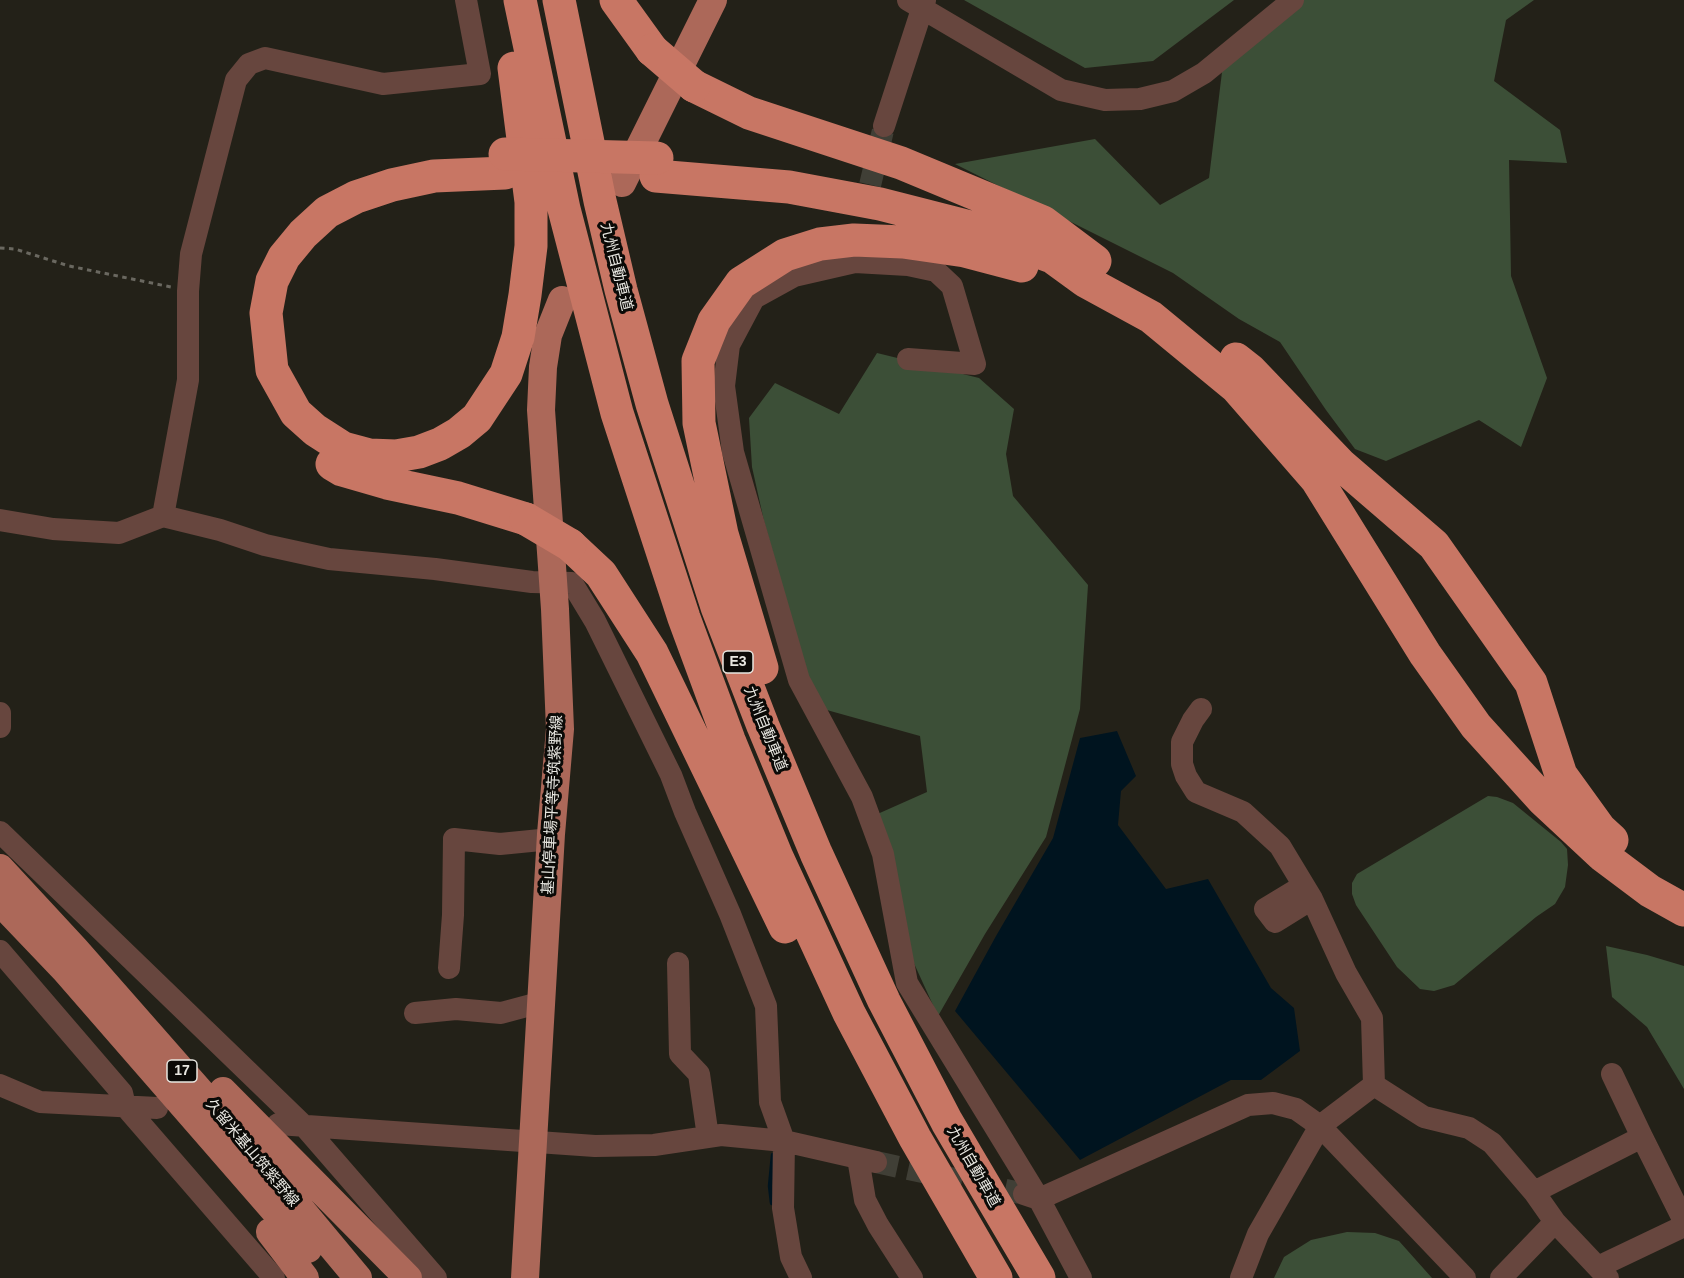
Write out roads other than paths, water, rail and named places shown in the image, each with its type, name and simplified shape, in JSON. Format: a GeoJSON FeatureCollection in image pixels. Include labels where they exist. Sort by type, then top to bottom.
{"type":"FeatureCollection","features":[{"type":"Feature","properties":{"kind":"highway"},"geometry":{"type":"LineString","coordinates":[[504,0],[531,202],[531,235],[525,295],[518,337],[506,374],[477,418],[459,433],[440,444],[419,452],[396,456],[369,455],[343,448],[315,430],[296,413],[272,370],[266,313],[273,281],[284,257],[303,234],[327,212],[356,197],[392,185],[505,163]]}},
{"type":"Feature","properties":{"kind":"highway","name":"E3"},"geometry":{"type":"LineString","coordinates":[[520,0],[564,208],[617,413],[684,618],[729,740],[786,877],[849,1013],[915,1138],[996,1278]]}},
{"type":"Feature","properties":{"kind":"highway","name":"九州自動車道"},"geometry":{"type":"LineString","coordinates":[[559,0],[600,201],[652,404],[717,607],[816,853],[884,1001],[947,1122],[1039,1278]]}},
{"type":"Feature","properties":{"kind":"highway"},"geometry":{"type":"LineString","coordinates":[[616,0],[652,50],[694,86],[749,113],[902,163],[1043,222],[1087,269],[1151,317],[1236,387],[1317,480],[1425,654],[1476,726],[1543,800],[1602,855],[1650,891],[1684,910]]}},
{"type":"Feature","properties":{"kind":"highway"},"geometry":{"type":"LineString","coordinates":[[915,1138],[780,919],[652,653],[601,574],[570,545],[526,519],[458,498],[387,483],[353,473],[312,454],[288,433],[266,402],[257,386],[249,359],[246,332],[253,280],[263,255],[281,227],[302,206],[327,189],[354,175],[383,166],[418,160],[505,163],[581,173],[657,167],[789,187],[880,204],[970,227],[1087,269],[1163,304],[1250,370],[1340,464],[1434,545],[1531,682],[1561,775],[1600,829],[1650,872],[1684,891]]}},
{"type":"Feature","properties":{"kind":"highway"},"geometry":{"type":"LineString","coordinates":[[816,853],[722,534],[699,423],[698,361],[714,321],[741,283],[786,255],[820,244],[854,240],[903,242],[1087,269]]}},
{"type":"Feature","properties":{"kind":"main road"},"geometry":{"type":"LineString","coordinates":[[622,183],[713,0]]}},
{"type":"Feature","properties":{"kind":"main road","name":"基山停車場平等寺筑紫野線"},"geometry":{"type":"LineString","coordinates":[[525,1278],[551,839],[560,729],[541,410],[543,367],[548,335],[562,300]]}},
{"type":"Feature","properties":{"kind":"main road","name":"久留米基山筑紫野線"},"geometry":{"type":"LineString","coordinates":[[0,868],[75,949],[248,1146],[358,1278]]}},
{"type":"Feature","properties":{"kind":"main road","name":"久留米基山筑紫野線"},"geometry":{"type":"LineString","coordinates":[[0,902],[66,970],[333,1278]]}},
{"type":"Feature","properties":{"kind":"main road"},"geometry":{"type":"LineString","coordinates":[[75,949],[136,996],[187,1053],[408,1278]]}},
{"type":"Feature","properties":{"kind":"main road"},"geometry":{"type":"LineString","coordinates":[[151,1068],[196,1144],[305,1278]]}},
{"type":"Feature","properties":{"kind":"street"},"geometry":{"type":"LineString","coordinates":[[163,516],[188,380],[188,291],[191,254],[236,80],[249,64],[265,58],[383,84],[480,74],[466,0]]}},
{"type":"Feature","properties":{"kind":"street"},"geometry":{"type":"LineString","coordinates":[[884,126],[918,2],[1061,90],[1105,100],[1140,99],[1173,91],[1204,73],[1293,0]]}},
{"type":"Feature","properties":{"kind":"street"},"geometry":{"type":"LineString","coordinates":[[908,359],[975,364],[952,286],[936,271],[855,256],[794,276],[754,298],[729,345],[724,386],[734,452],[799,680],[862,798],[883,854],[907,983],[1030,1196],[1081,1278]]}},
{"type":"Feature","properties":{"kind":"street"},"geometry":{"type":"LineString","coordinates":[[0,520],[53,529],[119,533],[163,516],[220,530],[265,545],[329,559],[435,569],[532,582],[572,583],[595,621],[671,776],[730,914],[766,1006],[770,1102],[784,1141],[783,1208],[791,1257],[801,1278]]}},
{"type":"Feature","properties":{"kind":"street"},"geometry":{"type":"LineString","coordinates":[[1201,709],[1182,742],[1182,764],[1185,776],[1196,792],[1243,813],[1280,846],[1308,893],[1346,973],[1372,1018],[1374,1085]]}},
{"type":"Feature","properties":{"kind":"street"},"geometry":{"type":"LineString","coordinates":[[0,713],[0,727]]}},
{"type":"Feature","properties":{"kind":"street"},"geometry":{"type":"LineString","coordinates":[[0,832],[305,1126],[436,1278]]}},
{"type":"Feature","properties":{"kind":"street"},"geometry":{"type":"LineString","coordinates":[[449,968],[453,915],[454,839],[500,844],[551,839]]}},
{"type":"Feature","properties":{"kind":"street"},"geometry":{"type":"LineString","coordinates":[[0,951],[122,1093],[125,1106],[274,1278]]}},
{"type":"Feature","properties":{"kind":"street"},"geometry":{"type":"LineString","coordinates":[[678,963],[681,1054],[699,1074],[708,1137]]}},
{"type":"Feature","properties":{"kind":"street"},"geometry":{"type":"LineString","coordinates":[[415,1013],[456,1009],[501,1012],[542,1002]]}},
{"type":"Feature","properties":{"kind":"street"},"geometry":{"type":"LineString","coordinates":[[1374,1085],[1424,1116],[1469,1128],[1492,1143],[1534,1192],[1555,1222],[1603,1272],[1684,1224],[1612,1074]]}},
{"type":"Feature","properties":{"kind":"street"},"geometry":{"type":"LineString","coordinates":[[0,1085],[40,1102],[157,1108]]}},
{"type":"Feature","properties":{"kind":"street"},"geometry":{"type":"LineString","coordinates":[[1241,1278],[1258,1234],[1320,1126],[1374,1085]]}},
{"type":"Feature","properties":{"kind":"street"},"geometry":{"type":"LineString","coordinates":[[1030,1196],[1248,1105],[1273,1103],[1296,1109],[1320,1126],[1465,1278]]}},
{"type":"Feature","properties":{"kind":"street"},"geometry":{"type":"LineString","coordinates":[[278,1124],[595,1146],[654,1145],[720,1135],[784,1141],[867,1160],[865,1200],[912,1278]]}},
{"type":"Feature","properties":{"kind":"street"},"geometry":{"type":"LineString","coordinates":[[1534,1192],[1642,1137]]}},
{"type":"Feature","properties":{"kind":"street"},"geometry":{"type":"LineString","coordinates":[[1501,1278],[1555,1222]]}},
{"type":"Feature","properties":{"kind":"water"},"geometry":{"type":"Polygon","coordinates":[[[1117,731],[1136,776],[1121,791],[1118,825],[1166,889],[1208,879],[1271,988],[1294,1008],[1300,1051],[1261,1080],[1231,1080],[1080,1160],[955,1011],[1053,838],[1080,738],[1117,731]]]}},
{"type":"Feature","properties":{"kind":"waterway"},"geometry":{"type":"LineString","coordinates":[[772,1203],[770,1186],[773,1155]]}},
{"type":"Feature","properties":{"kind":"tunnel"},"geometry":{"type":"LineString","coordinates":[[855,249],[884,126]]}},
{"type":"Feature","properties":{"kind":"tunnel"},"geometry":{"type":"LineString","coordinates":[[876,1162],[1020,1193]]}}]}
